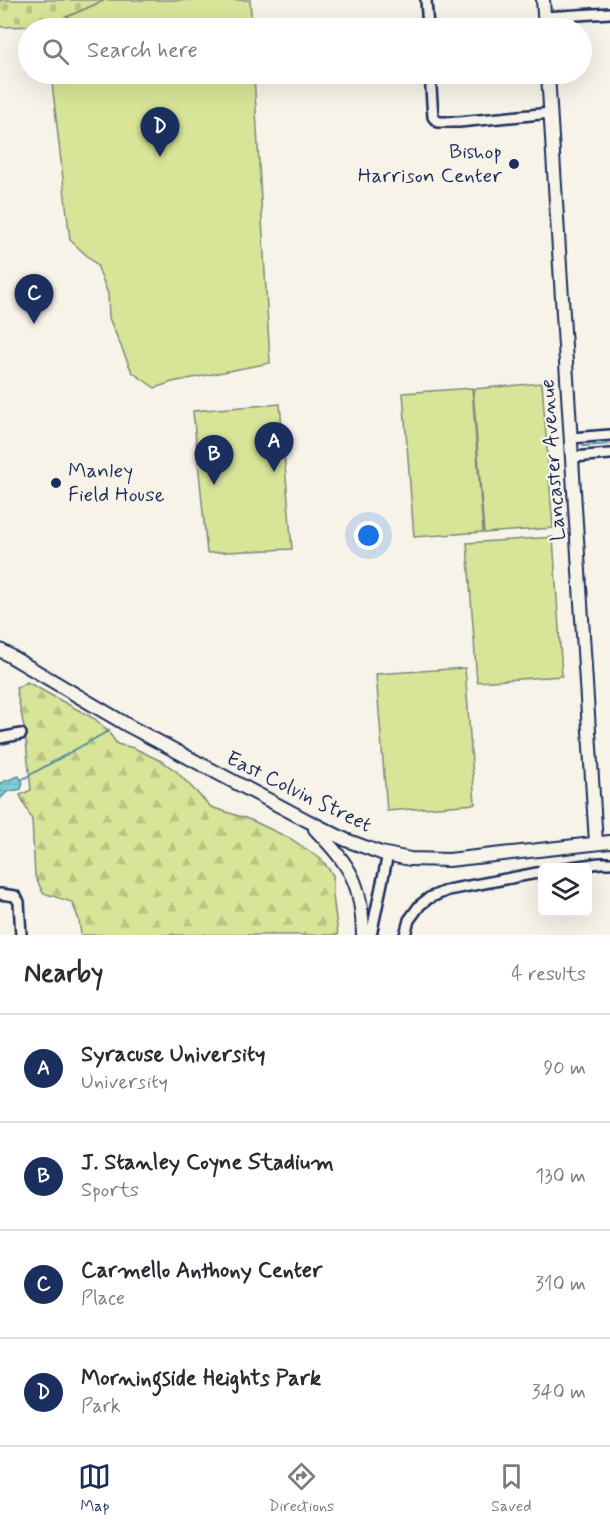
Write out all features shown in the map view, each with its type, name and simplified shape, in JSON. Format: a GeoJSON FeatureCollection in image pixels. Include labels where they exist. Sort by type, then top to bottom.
{"type":"FeatureCollection","features":[{"type":"Feature","properties":{"kind":"street"},"geometry":{"type":"LineString","coordinates":[[426,0],[427,18]]}},
{"type":"Feature","properties":{"kind":"street"},"geometry":{"type":"LineString","coordinates":[[543,0],[545,18]]}},
{"type":"Feature","properties":{"kind":"street"},"geometry":{"type":"LineString","coordinates":[[578,18],[610,13]]}},
{"type":"Feature","properties":{"kind":"street"},"geometry":{"type":"LineString","coordinates":[[431,84],[433,117],[438,122],[551,114]]}},
{"type":"Feature","properties":{"kind":"street","name":"Lancaster Avenue"},"geometry":{"type":"LineString","coordinates":[[549,84],[596,843]]}},
{"type":"Feature","properties":{"kind":"street"},"geometry":{"type":"LineString","coordinates":[[571,438],[610,435]]}},
{"type":"Feature","properties":{"kind":"street"},"geometry":{"type":"LineString","coordinates":[[573,457],[610,454]]}},
{"type":"Feature","properties":{"kind":"street","name":"East Colvin Street"},"geometry":{"type":"LineString","coordinates":[[0,650],[129,726],[308,821],[346,840],[388,854],[410,859],[449,860],[610,842]]}},
{"type":"Feature","properties":{"kind":"street"},"geometry":{"type":"LineString","coordinates":[[0,738],[21,734]]}},
{"type":"Feature","properties":{"kind":"street"},"geometry":{"type":"LineString","coordinates":[[308,821],[339,854],[351,872],[363,916],[363,935]]}},
{"type":"Feature","properties":{"kind":"street"},"geometry":{"type":"LineString","coordinates":[[371,935],[388,854]]}},
{"type":"Feature","properties":{"kind":"street"},"geometry":{"type":"LineString","coordinates":[[592,864],[610,863]]}},
{"type":"Feature","properties":{"kind":"street"},"geometry":{"type":"LineString","coordinates":[[405,935],[409,920],[420,905],[429,898],[448,890],[538,873]]}},
{"type":"Feature","properties":{"kind":"street"},"geometry":{"type":"LineString","coordinates":[[0,894],[15,896],[19,902],[21,935]]}},
{"type":"Feature","properties":{"kind":"green space"},"geometry":{"type":"Polygon","coordinates":[[[0,0],[105,0],[64,18],[18,18],[18,27],[0,27],[0,0]]]}},
{"type":"Feature","properties":{"kind":"green space"},"geometry":{"type":"Polygon","coordinates":[[[105,0],[250,0],[251,18],[64,18],[105,0]]]}},
{"type":"Feature","properties":{"kind":"green space"},"geometry":{"type":"Polygon","coordinates":[[[52,84],[255,84],[270,363],[172,382],[155,388],[132,372],[109,318],[108,294],[97,265],[70,240],[52,84]]]}},
{"type":"Feature","properties":{"kind":"green space"},"geometry":{"type":"Polygon","coordinates":[[[542,383],[553,528],[484,533],[473,389],[542,383]]]}},
{"type":"Feature","properties":{"kind":"green space"},"geometry":{"type":"Polygon","coordinates":[[[472,388],[483,532],[414,537],[403,393],[472,388]]]}},
{"type":"Feature","properties":{"kind":"green space"},"geometry":{"type":"Polygon","coordinates":[[[280,404],[292,549],[207,553],[193,411],[280,404]]]}},
{"type":"Feature","properties":{"kind":"green space"},"geometry":{"type":"Polygon","coordinates":[[[553,537],[562,676],[477,682],[467,543],[553,537]]]}},
{"type":"Feature","properties":{"kind":"green space"},"geometry":{"type":"Polygon","coordinates":[[[465,668],[475,804],[387,811],[376,674],[465,668]]]}},
{"type":"Feature","properties":{"kind":"green space"},"geometry":{"type":"Polygon","coordinates":[[[27,682],[95,719],[108,731],[117,744],[134,748],[163,762],[176,771],[211,807],[251,820],[291,839],[322,860],[333,875],[338,935],[81,935],[79,920],[72,902],[43,893],[35,876],[32,820],[20,795],[31,790],[25,732],[16,688],[27,682]]]}},
{"type":"Feature","properties":{"kind":"water"},"geometry":{"type":"Polygon","coordinates":[[[19,776],[23,783],[21,789],[7,792],[0,799],[0,783],[19,776]]]}},
{"type":"Feature","properties":{"kind":"waterway"},"geometry":{"type":"LineString","coordinates":[[583,446],[610,444]]}},
{"type":"Feature","properties":{"kind":"waterway"},"geometry":{"type":"LineString","coordinates":[[21,780],[110,730]]}},
{"type":"Feature","properties":{"kind":"place","name":"Morningside Heights Park"},"geometry":{"type":"Point","coordinates":[160,157]}},
{"type":"Feature","properties":{"kind":"place","name":"Bishop Harrison Center"},"geometry":{"type":"Point","coordinates":[514,164]}},
{"type":"Feature","properties":{"kind":"place","name":"Carmello Anthony Center"},"geometry":{"type":"Point","coordinates":[34,324]}},
{"type":"Feature","properties":{"kind":"place","name":"Syracuse University"},"geometry":{"type":"Point","coordinates":[274,472]}},
{"type":"Feature","properties":{"kind":"place","name":"Manley Field House"},"geometry":{"type":"Point","coordinates":[56,483]}},
{"type":"Feature","properties":{"kind":"place","name":"J. Stanley Coyne Stadium"},"geometry":{"type":"Point","coordinates":[214,485]}}]}
